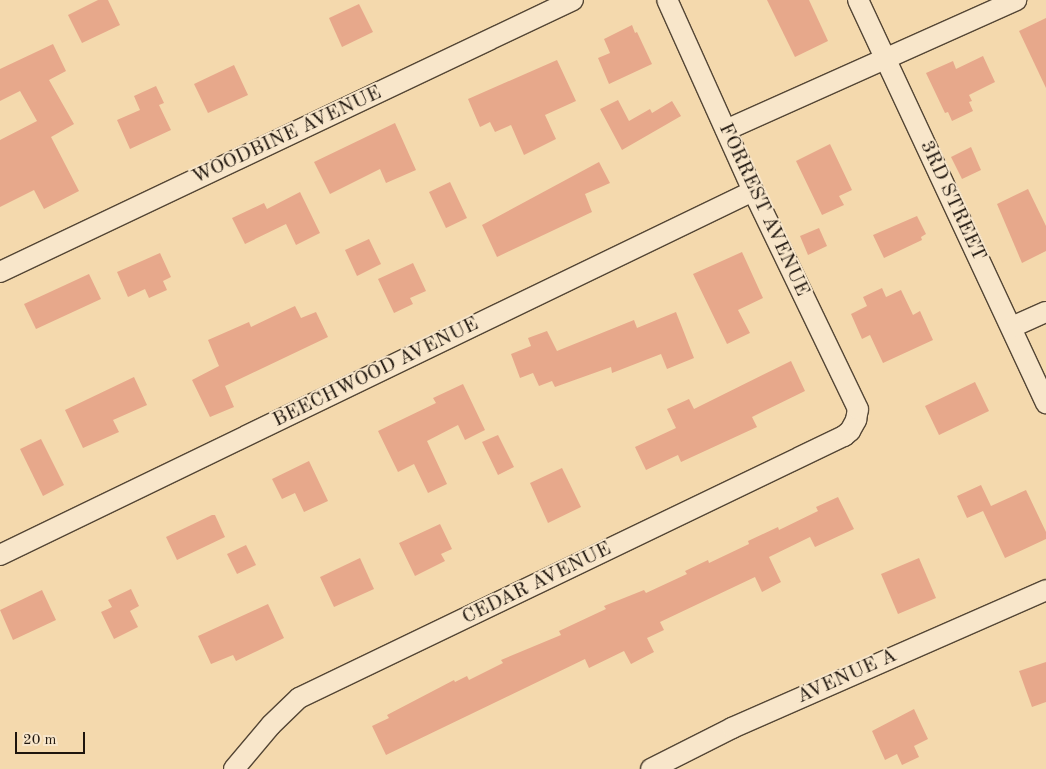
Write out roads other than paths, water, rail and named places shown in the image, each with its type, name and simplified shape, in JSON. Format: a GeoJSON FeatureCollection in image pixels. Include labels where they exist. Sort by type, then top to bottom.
{"type":"FeatureCollection","features":[{"type":"Feature","properties":{"kind":"street","name":"WOODBINE AVENUE"},"geometry":{"type":"LineString","coordinates":[[0,272],[573,0]]}},
{"type":"Feature","properties":{"kind":"street","name":"FORREST AVENUE"},"geometry":{"type":"LineString","coordinates":[[667,0],[753,191],[858,408],[856,420]]}},
{"type":"Feature","properties":{"kind":"street","name":"3RD STREET"},"geometry":{"type":"LineString","coordinates":[[858,0],[1046,403]]}},
{"type":"Feature","properties":{"kind":"street"},"geometry":{"type":"LineString","coordinates":[[726,130],[1016,0]]}},
{"type":"Feature","properties":{"kind":"street","name":"BEECHWOOD AVENUE"},"geometry":{"type":"LineString","coordinates":[[0,555],[753,191]]}},
{"type":"Feature","properties":{"kind":"street"},"geometry":{"type":"LineString","coordinates":[[1012,327],[1046,312]]}},
{"type":"Feature","properties":{"kind":"street","name":"CEDAR AVENUE"},"geometry":{"type":"LineString","coordinates":[[234,769],[271,725],[299,698],[844,436],[850,432],[856,420]]}},
{"type":"Feature","properties":{"kind":"street","name":"AVENUE A"},"geometry":{"type":"LineString","coordinates":[[651,769],[732,728],[1046,590]]}}]}
